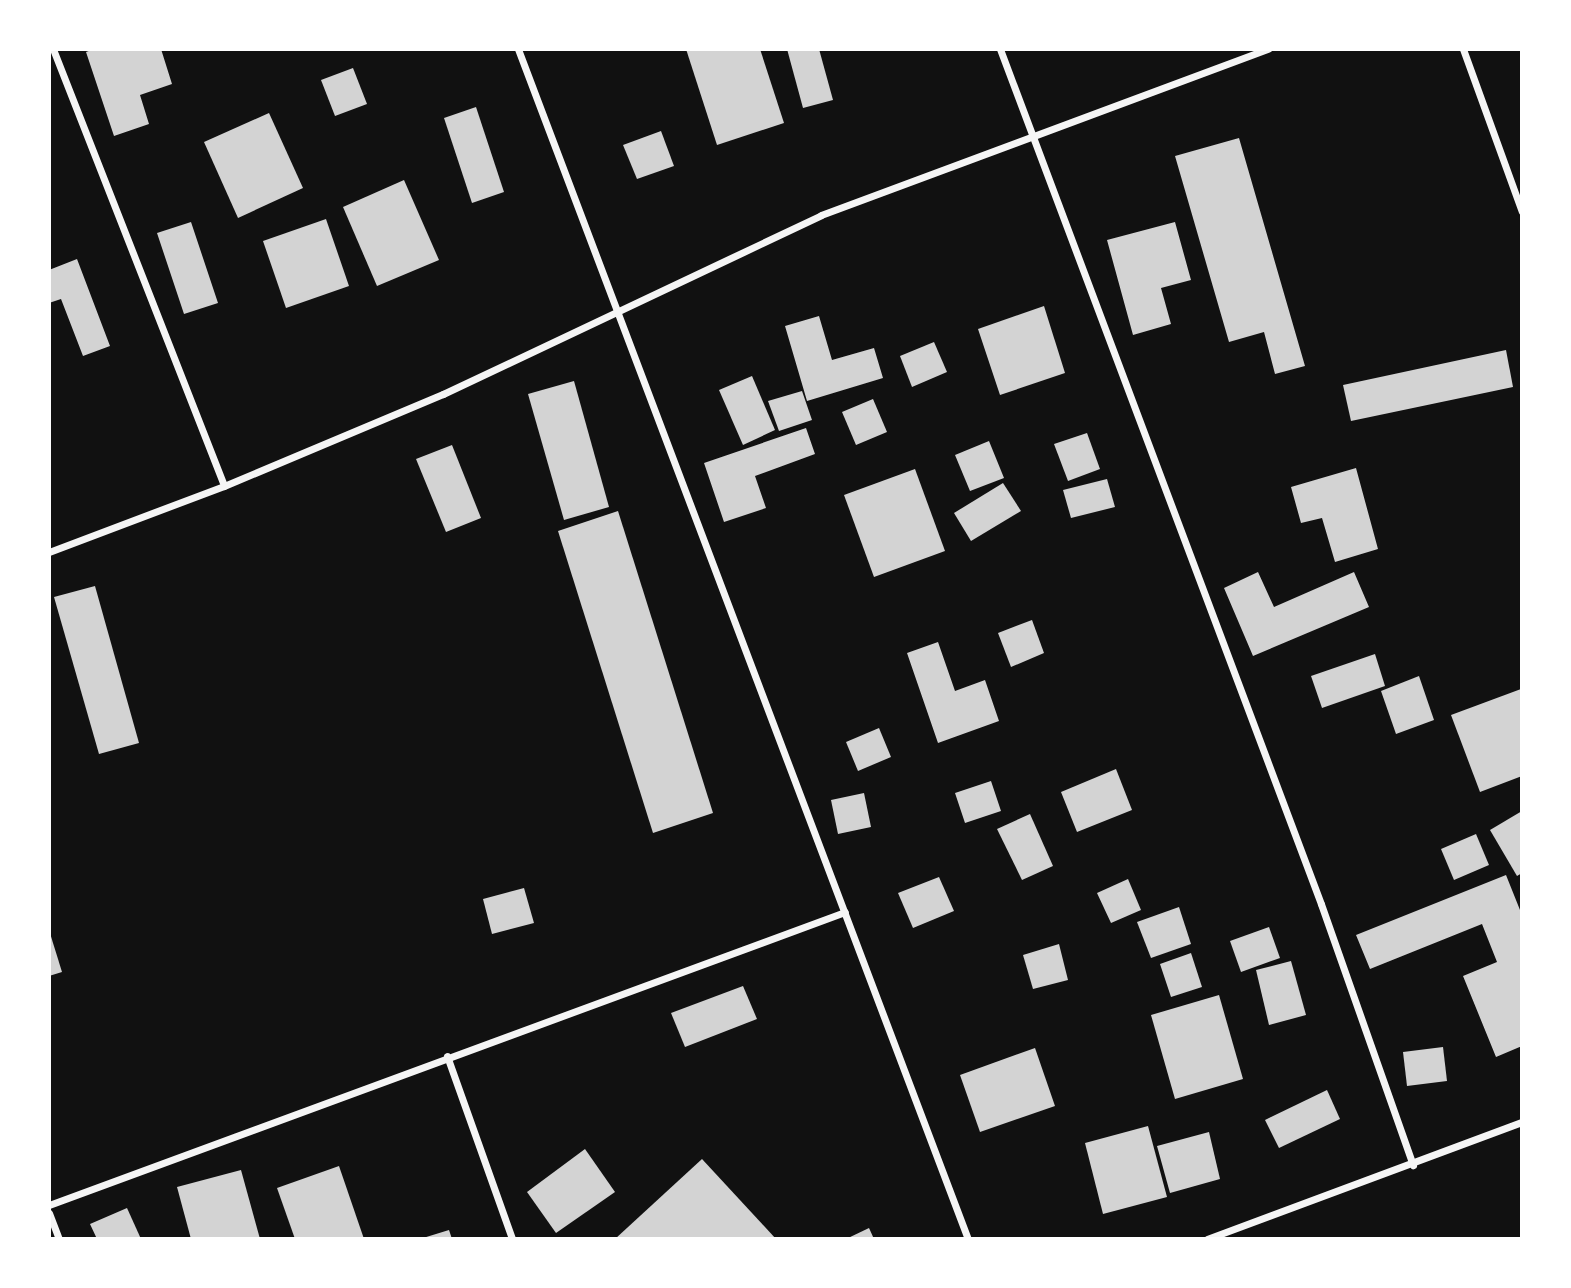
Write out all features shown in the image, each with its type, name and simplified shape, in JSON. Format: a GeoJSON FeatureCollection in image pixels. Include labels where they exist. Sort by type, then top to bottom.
{"type":"FeatureCollection","features":[{"type":"Feature","properties":{"kind":"street"},"geometry":{"type":"LineString","coordinates":[[53,49],[224,486]]}},
{"type":"Feature","properties":{"kind":"street"},"geometry":{"type":"LineString","coordinates":[[518,49],[968,1239]]}},
{"type":"Feature","properties":{"kind":"street"},"geometry":{"type":"LineString","coordinates":[[1000,49],[1036,139],[1413,1165]]}},
{"type":"Feature","properties":{"kind":"street"},"geometry":{"type":"LineString","coordinates":[[49,552],[224,486],[443,394],[821,215],[1036,139],[1268,49]]}},
{"type":"Feature","properties":{"kind":"street"},"geometry":{"type":"LineString","coordinates":[[1463,49],[1522,212]]}},
{"type":"Feature","properties":{"kind":"street"},"geometry":{"type":"LineString","coordinates":[[49,1205],[447,1056],[845,912]]}},
{"type":"Feature","properties":{"kind":"street"},"geometry":{"type":"LineString","coordinates":[[447,1056],[512,1239]]}},
{"type":"Feature","properties":{"kind":"street"},"geometry":{"type":"LineString","coordinates":[[1207,1239],[1413,1165],[1522,1122]]}},
{"type":"Feature","properties":{"kind":"street"},"geometry":{"type":"LineString","coordinates":[[49,1213],[59,1239]]}},
{"type":"Feature","properties":{"kind":"building"},"geometry":{"type":"Polygon","coordinates":[[[94,49],[161,49],[172,84],[140,95],[149,124],[114,136],[86,52],[94,49]]]}},
{"type":"Feature","properties":{"kind":"building"},"geometry":{"type":"Polygon","coordinates":[[[686,49],[760,49],[784,123],[717,145],[686,49]]]}},
{"type":"Feature","properties":{"kind":"building"},"geometry":{"type":"Polygon","coordinates":[[[787,49],[819,49],[833,100],[803,108],[787,49]]]}},
{"type":"Feature","properties":{"kind":"building"},"geometry":{"type":"Polygon","coordinates":[[[353,68],[367,104],[335,116],[321,80],[353,68]]]}},
{"type":"Feature","properties":{"kind":"building"},"geometry":{"type":"Polygon","coordinates":[[[476,107],[504,192],[472,203],[444,118],[476,107]]]}},
{"type":"Feature","properties":{"kind":"building"},"geometry":{"type":"Polygon","coordinates":[[[269,113],[303,188],[238,218],[204,142],[269,113]]]}},
{"type":"Feature","properties":{"kind":"building"},"geometry":{"type":"Polygon","coordinates":[[[661,131],[674,166],[637,179],[623,145],[661,131]]]}},
{"type":"Feature","properties":{"kind":"building"},"geometry":{"type":"Polygon","coordinates":[[[1239,138],[1305,366],[1275,374],[1264,332],[1229,342],[1175,156],[1239,138]]]}},
{"type":"Feature","properties":{"kind":"building"},"geometry":{"type":"Polygon","coordinates":[[[404,180],[439,260],[377,286],[343,207],[404,180]]]}},
{"type":"Feature","properties":{"kind":"building"},"geometry":{"type":"Polygon","coordinates":[[[326,219],[349,286],[286,308],[263,241],[326,219]]]}},
{"type":"Feature","properties":{"kind":"building"},"geometry":{"type":"Polygon","coordinates":[[[191,222],[218,303],[184,314],[157,233],[191,222]]]}},
{"type":"Feature","properties":{"kind":"building"},"geometry":{"type":"Polygon","coordinates":[[[1175,222],[1191,280],[1161,288],[1171,324],[1133,335],[1107,240],[1175,222]]]}},
{"type":"Feature","properties":{"kind":"building"},"geometry":{"type":"Polygon","coordinates":[[[77,259],[110,346],[83,356],[61,299],[49,303],[49,270],[77,259]]]}},
{"type":"Feature","properties":{"kind":"building"},"geometry":{"type":"Polygon","coordinates":[[[1044,306],[1065,373],[1000,395],[978,329],[1044,306]]]}},
{"type":"Feature","properties":{"kind":"building"},"geometry":{"type":"Polygon","coordinates":[[[819,316],[832,360],[874,348],[883,378],[807,401],[785,326],[819,316]]]}},
{"type":"Feature","properties":{"kind":"building"},"geometry":{"type":"Polygon","coordinates":[[[934,342],[947,372],[912,387],[900,356],[934,342]]]}},
{"type":"Feature","properties":{"kind":"building"},"geometry":{"type":"Polygon","coordinates":[[[1506,350],[1513,387],[1351,421],[1343,385],[1506,350]]]}},
{"type":"Feature","properties":{"kind":"building"},"geometry":{"type":"Polygon","coordinates":[[[752,376],[775,430],[743,445],[719,390],[752,376]]]}},
{"type":"Feature","properties":{"kind":"building"},"geometry":{"type":"Polygon","coordinates":[[[574,381],[609,507],[564,520],[528,394],[574,381]]]}},
{"type":"Feature","properties":{"kind":"building"},"geometry":{"type":"Polygon","coordinates":[[[802,391],[812,420],[779,431],[768,401],[802,391]]]}},
{"type":"Feature","properties":{"kind":"building"},"geometry":{"type":"Polygon","coordinates":[[[873,399],[887,432],[856,445],[842,412],[873,399]]]}},
{"type":"Feature","properties":{"kind":"building"},"geometry":{"type":"Polygon","coordinates":[[[806,428],[815,454],[755,476],[766,508],[724,522],[704,463],[806,428]]]}},
{"type":"Feature","properties":{"kind":"building"},"geometry":{"type":"Polygon","coordinates":[[[1087,433],[1100,469],[1068,481],[1054,444],[1087,433]]]}},
{"type":"Feature","properties":{"kind":"building"},"geometry":{"type":"Polygon","coordinates":[[[989,441],[1004,478],[970,491],[955,455],[989,441]]]}},
{"type":"Feature","properties":{"kind":"building"},"geometry":{"type":"Polygon","coordinates":[[[452,445],[481,518],[446,532],[416,459],[452,445]]]}},
{"type":"Feature","properties":{"kind":"building"},"geometry":{"type":"Polygon","coordinates":[[[1356,468],[1378,549],[1335,562],[1322,518],[1301,523],[1291,487],[1356,468]]]}},
{"type":"Feature","properties":{"kind":"building"},"geometry":{"type":"Polygon","coordinates":[[[915,469],[945,551],[874,577],[844,495],[915,469]]]}},
{"type":"Feature","properties":{"kind":"building"},"geometry":{"type":"Polygon","coordinates":[[[1107,479],[1115,507],[1071,518],[1063,490],[1107,479]]]}},
{"type":"Feature","properties":{"kind":"building"},"geometry":{"type":"Polygon","coordinates":[[[1003,483],[1021,511],[971,541],[954,513],[1003,483]]]}},
{"type":"Feature","properties":{"kind":"building"},"geometry":{"type":"Polygon","coordinates":[[[618,511],[713,813],[653,833],[558,531],[618,511]]]}},
{"type":"Feature","properties":{"kind":"building"},"geometry":{"type":"Polygon","coordinates":[[[1258,572],[1274,607],[1354,572],[1369,607],[1253,656],[1224,588],[1258,572]]]}},
{"type":"Feature","properties":{"kind":"building"},"geometry":{"type":"Polygon","coordinates":[[[95,586],[139,743],[99,754],[54,597],[95,586]]]}},
{"type":"Feature","properties":{"kind":"building"},"geometry":{"type":"Polygon","coordinates":[[[1032,620],[1044,653],[1011,667],[998,633],[1032,620]]]}},
{"type":"Feature","properties":{"kind":"building"},"geometry":{"type":"Polygon","coordinates":[[[938,642],[955,691],[985,680],[999,721],[938,743],[907,653],[938,642]]]}},
{"type":"Feature","properties":{"kind":"building"},"geometry":{"type":"Polygon","coordinates":[[[1375,654],[1385,686],[1322,708],[1311,676],[1375,654]]]}},
{"type":"Feature","properties":{"kind":"building"},"geometry":{"type":"Polygon","coordinates":[[[1419,676],[1434,720],[1396,734],[1381,691],[1419,676]]]}},
{"type":"Feature","properties":{"kind":"building"},"geometry":{"type":"Polygon","coordinates":[[[1521,689],[1522,776],[1480,792],[1451,715],[1521,689]]]}},
{"type":"Feature","properties":{"kind":"building"},"geometry":{"type":"Polygon","coordinates":[[[879,728],[891,757],[858,771],[846,742],[879,728]]]}},
{"type":"Feature","properties":{"kind":"building"},"geometry":{"type":"Polygon","coordinates":[[[1116,769],[1132,810],[1077,832],[1061,792],[1116,769]]]}},
{"type":"Feature","properties":{"kind":"building"},"geometry":{"type":"Polygon","coordinates":[[[991,781],[1001,811],[965,823],[955,793],[991,781]]]}},
{"type":"Feature","properties":{"kind":"building"},"geometry":{"type":"Polygon","coordinates":[[[864,793],[871,827],[838,834],[831,800],[864,793]]]}},
{"type":"Feature","properties":{"kind":"building"},"geometry":{"type":"Polygon","coordinates":[[[1522,811],[1522,873],[1517,876],[1490,830],[1522,811]]]}},
{"type":"Feature","properties":{"kind":"building"},"geometry":{"type":"Polygon","coordinates":[[[1030,814],[1053,866],[1022,880],[997,829],[1030,814]]]}},
{"type":"Feature","properties":{"kind":"building"},"geometry":{"type":"Polygon","coordinates":[[[1476,834],[1489,865],[1454,880],[1441,849],[1476,834]]]}},
{"type":"Feature","properties":{"kind":"building"},"geometry":{"type":"Polygon","coordinates":[[[1506,875],[1522,915],[1522,1046],[1496,1057],[1463,976],[1497,962],[1482,924],[1370,969],[1356,935],[1506,875]]]}},
{"type":"Feature","properties":{"kind":"building"},"geometry":{"type":"Polygon","coordinates":[[[939,877],[954,911],[913,928],[898,893],[939,877]]]}},
{"type":"Feature","properties":{"kind":"building"},"geometry":{"type":"Polygon","coordinates":[[[1128,879],[1141,910],[1111,923],[1097,893],[1128,879]]]}},
{"type":"Feature","properties":{"kind":"building"},"geometry":{"type":"Polygon","coordinates":[[[524,888],[534,923],[492,934],[483,899],[524,888]]]}},
{"type":"Feature","properties":{"kind":"building"},"geometry":{"type":"Polygon","coordinates":[[[1179,907],[1191,944],[1151,958],[1137,922],[1179,907]]]}},
{"type":"Feature","properties":{"kind":"building"},"geometry":{"type":"Polygon","coordinates":[[[1269,927],[1280,958],[1241,972],[1230,941],[1269,927]]]}},
{"type":"Feature","properties":{"kind":"building"},"geometry":{"type":"Polygon","coordinates":[[[49,930],[62,972],[49,976],[49,930]]]}},
{"type":"Feature","properties":{"kind":"building"},"geometry":{"type":"Polygon","coordinates":[[[1059,944],[1068,980],[1033,989],[1023,955],[1059,944]]]}},
{"type":"Feature","properties":{"kind":"building"},"geometry":{"type":"Polygon","coordinates":[[[1191,953],[1202,987],[1171,997],[1160,964],[1191,953]]]}},
{"type":"Feature","properties":{"kind":"building"},"geometry":{"type":"Polygon","coordinates":[[[1291,961],[1306,1015],[1269,1025],[1256,970],[1291,961]]]}},
{"type":"Feature","properties":{"kind":"building"},"geometry":{"type":"Polygon","coordinates":[[[743,986],[757,1019],[685,1047],[671,1013],[743,986]]]}},
{"type":"Feature","properties":{"kind":"building"},"geometry":{"type":"Polygon","coordinates":[[[1219,995],[1243,1079],[1175,1099],[1151,1015],[1219,995]]]}},
{"type":"Feature","properties":{"kind":"building"},"geometry":{"type":"Polygon","coordinates":[[[1443,1047],[1447,1081],[1407,1086],[1403,1052],[1443,1047]]]}},
{"type":"Feature","properties":{"kind":"building"},"geometry":{"type":"Polygon","coordinates":[[[1035,1048],[1055,1106],[980,1132],[960,1075],[1035,1048]]]}},
{"type":"Feature","properties":{"kind":"building"},"geometry":{"type":"Polygon","coordinates":[[[1327,1090],[1340,1119],[1279,1148],[1265,1120],[1327,1090]]]}},
{"type":"Feature","properties":{"kind":"building"},"geometry":{"type":"Polygon","coordinates":[[[1148,1126],[1167,1197],[1103,1214],[1085,1143],[1148,1126]]]}},
{"type":"Feature","properties":{"kind":"building"},"geometry":{"type":"Polygon","coordinates":[[[1209,1132],[1220,1179],[1170,1193],[1157,1146],[1209,1132]]]}},
{"type":"Feature","properties":{"kind":"building"},"geometry":{"type":"Polygon","coordinates":[[[585,1149],[615,1192],[556,1233],[527,1192],[585,1149]]]}},
{"type":"Feature","properties":{"kind":"building"},"geometry":{"type":"Polygon","coordinates":[[[702,1159],[776,1239],[615,1239],[702,1159]]]}},
{"type":"Feature","properties":{"kind":"building"},"geometry":{"type":"Polygon","coordinates":[[[339,1166],[364,1239],[295,1239],[277,1188],[339,1166]]]}},
{"type":"Feature","properties":{"kind":"building"},"geometry":{"type":"Polygon","coordinates":[[[241,1170],[260,1239],[191,1239],[177,1187],[241,1170]]]}},
{"type":"Feature","properties":{"kind":"building"},"geometry":{"type":"Polygon","coordinates":[[[127,1208],[141,1239],[97,1239],[90,1224],[127,1208]]]}},
{"type":"Feature","properties":{"kind":"building"},"geometry":{"type":"Polygon","coordinates":[[[869,1228],[874,1239],[846,1239],[869,1228]]]}},
{"type":"Feature","properties":{"kind":"building"},"geometry":{"type":"Polygon","coordinates":[[[449,1230],[452,1239],[423,1239],[423,1238],[449,1230]]]}}]}
